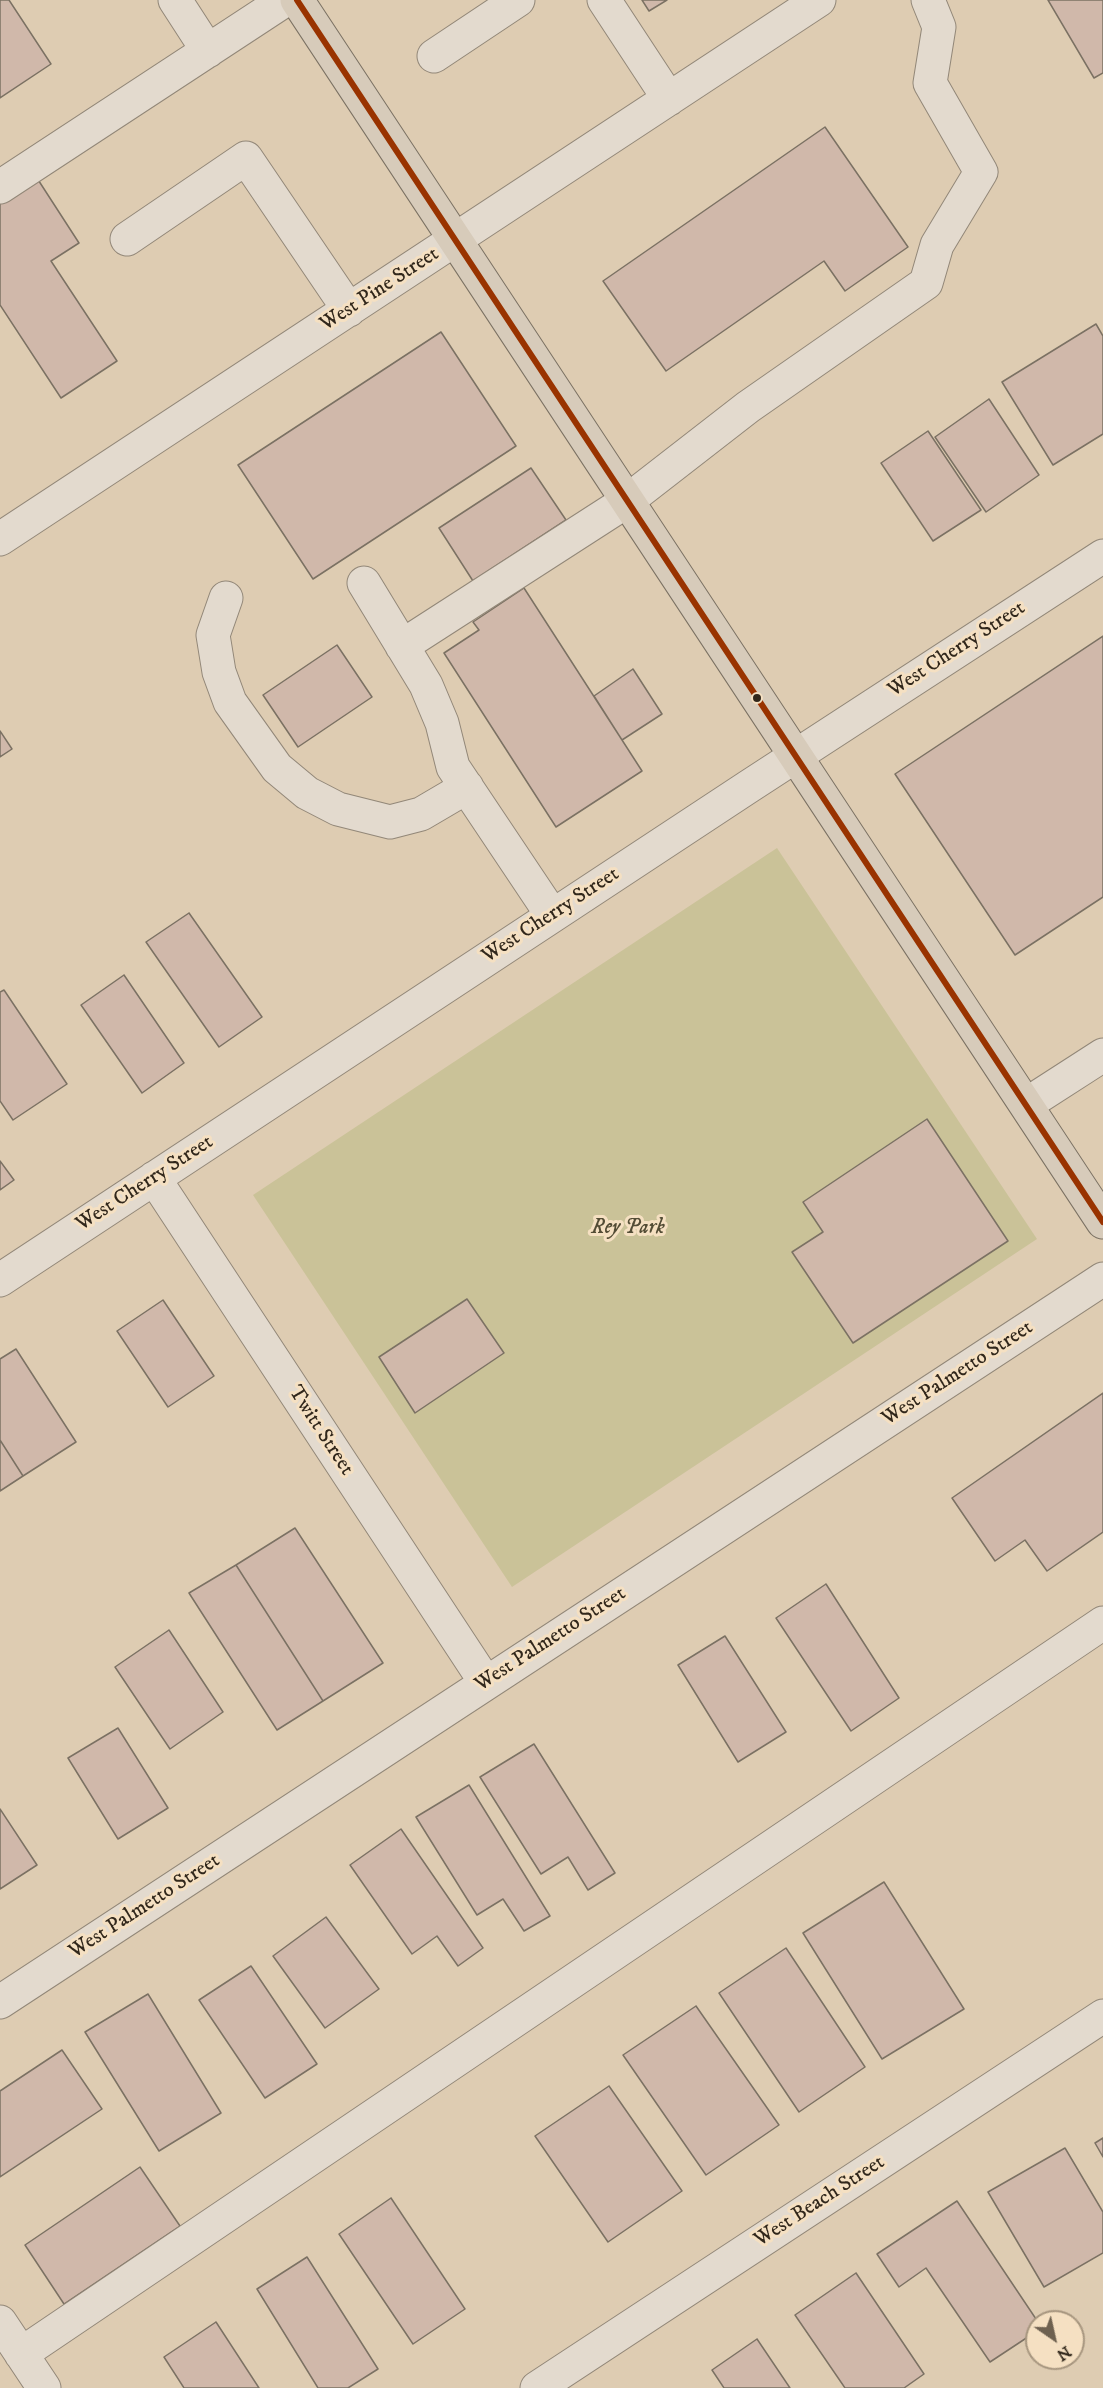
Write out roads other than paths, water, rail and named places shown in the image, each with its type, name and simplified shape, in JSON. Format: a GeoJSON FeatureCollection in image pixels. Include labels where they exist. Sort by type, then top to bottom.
{"type":"FeatureCollection","features":[{"type":"Feature","properties":{"kind":"main road"},"geometry":{"type":"LineString","coordinates":[[297,0],[1103,1222]]}},
{"type":"Feature","properties":{"kind":"street"},"geometry":{"type":"LineString","coordinates":[[175,0],[208,51]]}},
{"type":"Feature","properties":{"kind":"street"},"geometry":{"type":"LineString","coordinates":[[0,187],[285,0]]}},
{"type":"Feature","properties":{"kind":"street"},"geometry":{"type":"LineString","coordinates":[[434,56],[519,0]]}},
{"type":"Feature","properties":{"kind":"street"},"geometry":{"type":"LineString","coordinates":[[604,0],[669,99]]}},
{"type":"Feature","properties":{"kind":"street","name":"West Pine Street"},"geometry":{"type":"LineString","coordinates":[[0,539],[819,0]]}},
{"type":"Feature","properties":{"kind":"street"},"geometry":{"type":"LineString","coordinates":[[402,646],[627,501],[748,407],[926,282],[937,245],[981,172],[930,83],[939,27],[928,0]]}},
{"type":"Feature","properties":{"kind":"street"},"geometry":{"type":"LineString","coordinates":[[127,239],[246,158],[349,310]]}},
{"type":"Feature","properties":{"kind":"street","name":"West Cherry Street"},"geometry":{"type":"LineString","coordinates":[[0,1280],[552,915],[1103,556]]}},
{"type":"Feature","properties":{"kind":"street"},"geometry":{"type":"LineString","coordinates":[[364,583],[426,685],[442,723],[453,767],[552,915]]}},
{"type":"Feature","properties":{"kind":"street"},"geometry":{"type":"LineString","coordinates":[[226,598],[213,635],[219,672],[230,702],[277,768],[307,793],[338,809],[390,822],[421,814],[467,788]]}},
{"type":"Feature","properties":{"kind":"street"},"geometry":{"type":"LineString","coordinates":[[1027,1104],[1103,1055]]}},
{"type":"Feature","properties":{"kind":"street","name":"Twitt Street"},"geometry":{"type":"LineString","coordinates":[[154,1178],[486,1683]]}},
{"type":"Feature","properties":{"kind":"street","name":"West Palmetto Street"},"geometry":{"type":"LineString","coordinates":[[0,2002],[1103,1279]]}},
{"type":"Feature","properties":{"kind":"street"},"geometry":{"type":"LineString","coordinates":[[21,2354],[1103,1623]]}},
{"type":"Feature","properties":{"kind":"street","name":"West Beach Street"},"geometry":{"type":"LineString","coordinates":[[537,2388],[1103,2016]]}},
{"type":"Feature","properties":{"kind":"street"},"geometry":{"type":"LineString","coordinates":[[0,2322],[44,2388]]}},
{"type":"Feature","properties":{"kind":"park label","name":"Rey Park"},"geometry":{"type":"Point","coordinates":[628,1229]}}]}
